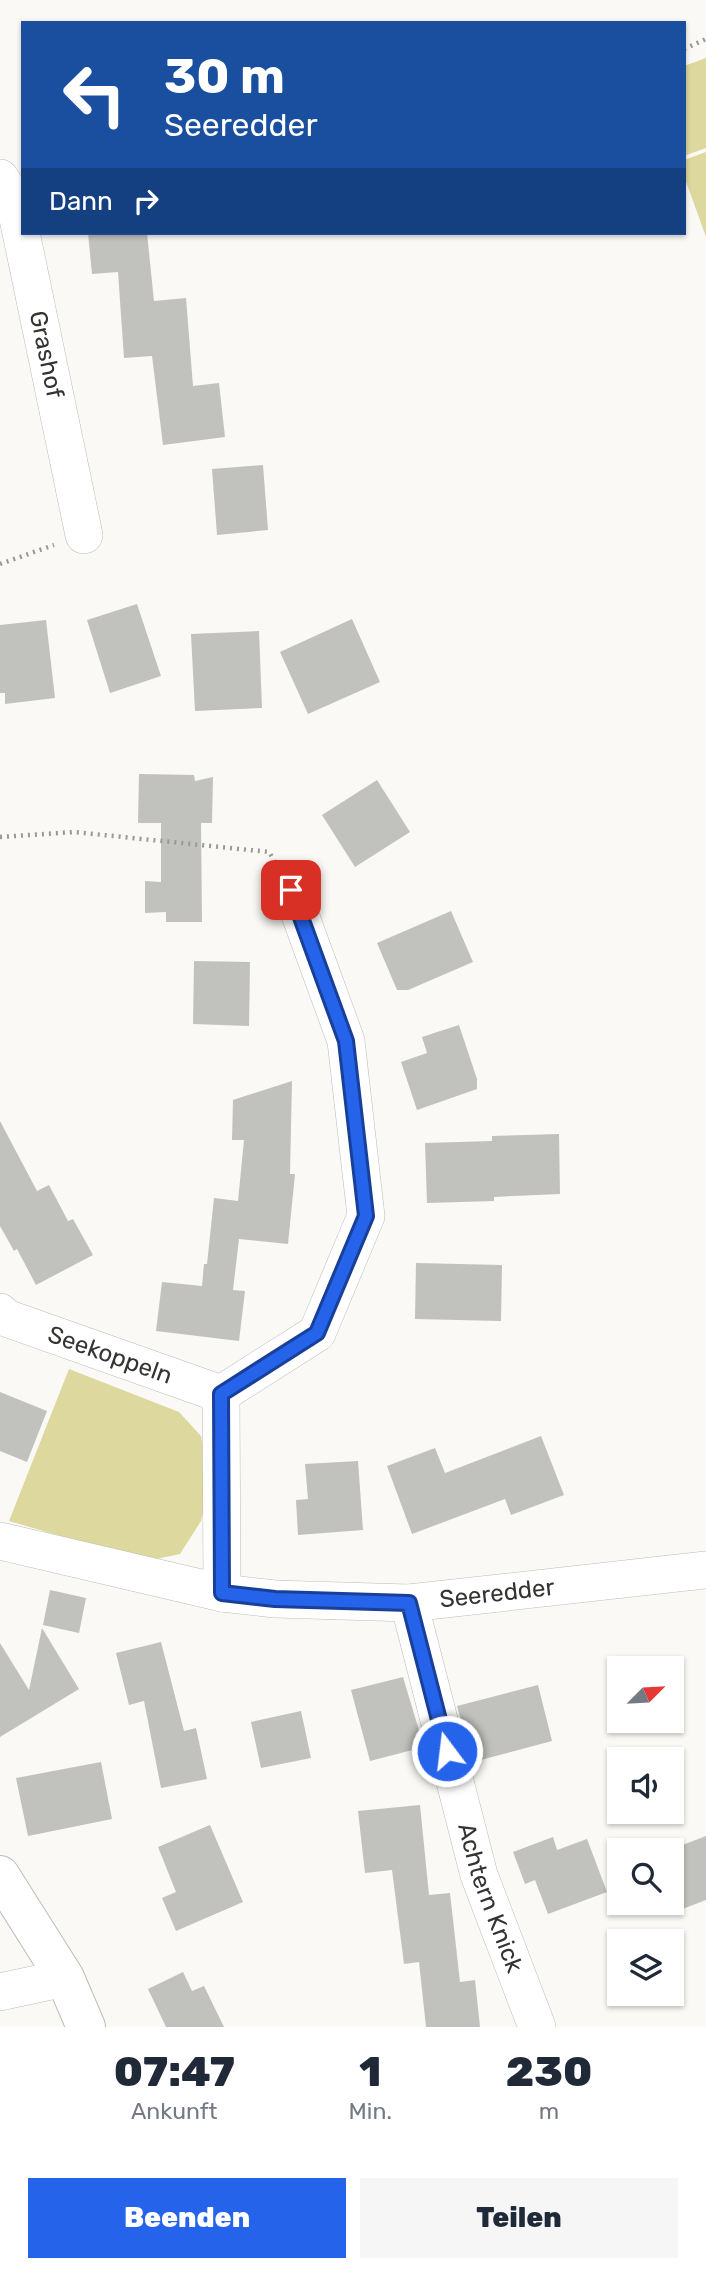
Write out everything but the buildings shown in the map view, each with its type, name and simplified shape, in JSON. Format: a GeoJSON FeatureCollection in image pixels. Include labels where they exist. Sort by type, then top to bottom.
{"type":"FeatureCollection","features":[{"type":"Feature","properties":{"kind":"street","name":"Grashof"},"geometry":{"type":"LineString","coordinates":[[21,168],[0,178],[14,199],[21,233]]}},
{"type":"Feature","properties":{"kind":"street","name":"Grashof"},"geometry":{"type":"LineString","coordinates":[[22,235],[84,535]]}},
{"type":"Feature","properties":{"kind":"street"},"geometry":{"type":"LineString","coordinates":[[222,1593],[221,1394],[317,1333],[366,1216],[346,1041],[291,890]]}},
{"type":"Feature","properties":{"kind":"street","name":"Seekoppeln"},"geometry":{"type":"LineString","coordinates":[[0,1312],[6,1318],[221,1394]]}},
{"type":"Feature","properties":{"kind":"street","name":"Seeredder"},"geometry":{"type":"LineString","coordinates":[[0,1541],[222,1593],[275,1599],[409,1603],[706,1570]]}},
{"type":"Feature","properties":{"kind":"street","name":"Achtern Knick"},"geometry":{"type":"LineString","coordinates":[[409,1603],[479,1875],[537,2027]]}},
{"type":"Feature","properties":{"kind":"street"},"geometry":{"type":"LineString","coordinates":[[0,1875],[65,1978],[86,2027]]}},
{"type":"Feature","properties":{"kind":"street"},"geometry":{"type":"LineString","coordinates":[[0,1992],[65,1978]]}},
{"type":"Feature","properties":{"kind":"path"},"geometry":{"type":"LineString","coordinates":[[686,48],[706,39]]}},
{"type":"Feature","properties":{"kind":"path"},"geometry":{"type":"LineString","coordinates":[[0,564],[84,535]]}},
{"type":"Feature","properties":{"kind":"path"},"geometry":{"type":"LineString","coordinates":[[0,837],[74,832],[269,852],[291,890]]}},
{"type":"Feature","properties":{"kind":"shaded area"},"geometry":{"type":"Polygon","coordinates":[[[706,58],[706,148],[686,155],[686,65],[706,58]]]}},
{"type":"Feature","properties":{"kind":"shaded area"},"geometry":{"type":"Polygon","coordinates":[[[706,152],[706,237],[686,182],[686,159],[706,152]]]}},
{"type":"Feature","properties":{"kind":"shaded area"},"geometry":{"type":"Polygon","coordinates":[[[69,1369],[179,1412],[201,1436],[210,1481],[201,1521],[180,1554],[147,1561],[9,1521],[69,1369]]]}},
{"type":"Feature","properties":{"kind":"route"},"geometry":{"type":"LineString","coordinates":[[291,890],[346,1041],[366,1216],[317,1333],[221,1394],[222,1593],[275,1599],[409,1603],[447,1751]]}}]}
